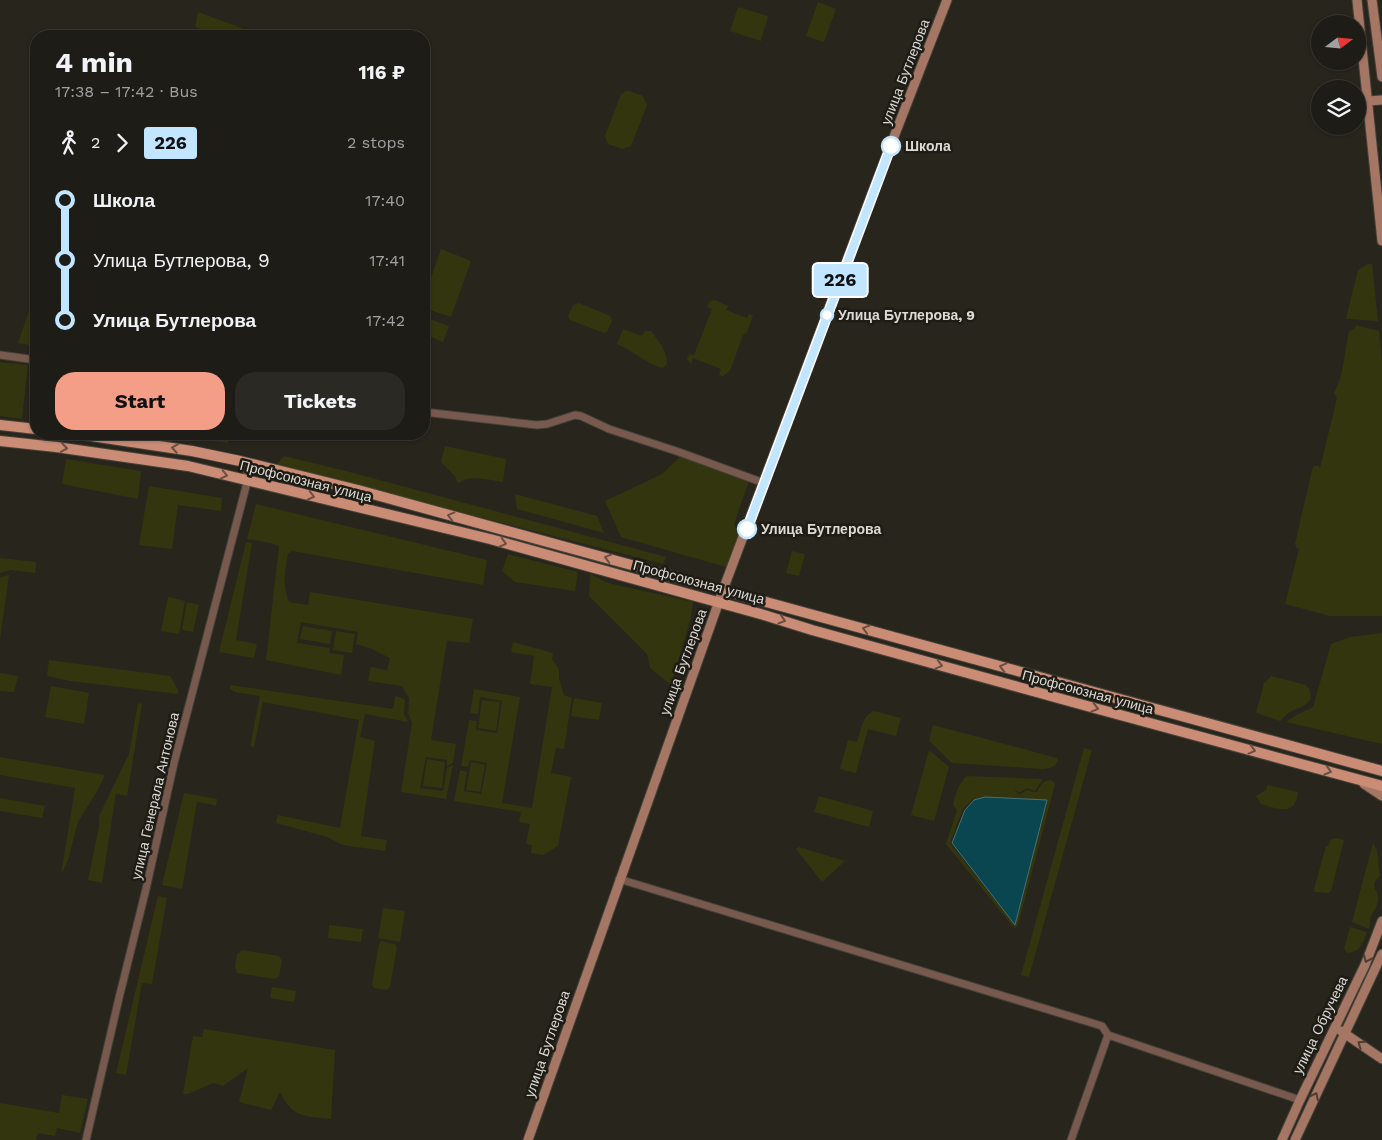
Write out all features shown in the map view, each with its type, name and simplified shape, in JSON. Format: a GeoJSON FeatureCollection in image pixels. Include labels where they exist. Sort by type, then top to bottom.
{"type":"FeatureCollection","features":[{"type":"Feature","properties":{"kind":"main road"},"geometry":{"type":"LineString","coordinates":[[0,425],[30,428]]}},
{"type":"Feature","properties":{"kind":"main road","name":"Профсоюзная улица"},"geometry":{"type":"LineString","coordinates":[[121,440],[172,447],[298,475],[1382,771]]}},
{"type":"Feature","properties":{"kind":"main road","name":"Профсоюзная улица"},"geometry":{"type":"LineString","coordinates":[[0,441],[188,466],[499,542],[1382,786]]}},
{"type":"Feature","properties":{"kind":"street","name":"улица Бутлерова"},"geometry":{"type":"LineString","coordinates":[[528,1140],[723,590],[947,0]]}},
{"type":"Feature","properties":{"kind":"street"},"geometry":{"type":"LineString","coordinates":[[1357,0],[1382,241]]}},
{"type":"Feature","properties":{"kind":"street"},"geometry":{"type":"LineString","coordinates":[[1372,0],[1382,77]]}},
{"type":"Feature","properties":{"kind":"street"},"geometry":{"type":"LineString","coordinates":[[1368,101],[1382,100]]}},
{"type":"Feature","properties":{"kind":"street"},"geometry":{"type":"LineString","coordinates":[[0,355],[30,359]]}},
{"type":"Feature","properties":{"kind":"street"},"geometry":{"type":"LineString","coordinates":[[430,413],[537,425],[547,424],[575,415],[581,416],[609,429],[764,483]]}},
{"type":"Feature","properties":{"kind":"street"},"geometry":{"type":"LineString","coordinates":[[240,461],[246,467],[248,473],[247,480]]}},
{"type":"Feature","properties":{"kind":"street"},"geometry":{"type":"LineString","coordinates":[[294,492],[290,490],[288,483],[290,477],[298,475]]}},
{"type":"Feature","properties":{"kind":"street","name":"улица Генерала Антонова"},"geometry":{"type":"LineString","coordinates":[[86,1140],[174,763],[247,480]]}},
{"type":"Feature","properties":{"kind":"street"},"geometry":{"type":"LineString","coordinates":[[1358,780],[1382,796]]}},
{"type":"Feature","properties":{"kind":"street"},"geometry":{"type":"LineString","coordinates":[[619,879],[1102,1026],[1108,1035],[1300,1100]]}},
{"type":"Feature","properties":{"kind":"street","name":"улица Обручева"},"geometry":{"type":"LineString","coordinates":[[1282,1140],[1364,965],[1382,921]]}},
{"type":"Feature","properties":{"kind":"street","name":"улица Обручева"},"geometry":{"type":"LineString","coordinates":[[1295,1140],[1382,954]]}},
{"type":"Feature","properties":{"kind":"street"},"geometry":{"type":"LineString","coordinates":[[1334,1027],[1382,1059]]}},
{"type":"Feature","properties":{"kind":"street"},"geometry":{"type":"LineString","coordinates":[[1071,1140],[1108,1035]]}},
{"type":"Feature","properties":{"kind":"green space"},"geometry":{"type":"Polygon","coordinates":[[[818,2],[836,9],[824,42],[806,36],[818,2]]]}},
{"type":"Feature","properties":{"kind":"green space"},"geometry":{"type":"Polygon","coordinates":[[[738,7],[768,16],[761,41],[730,31],[738,7]]]}},
{"type":"Feature","properties":{"kind":"green space"},"geometry":{"type":"Polygon","coordinates":[[[198,12],[247,30],[203,30],[195,27],[198,12]]]}},
{"type":"Feature","properties":{"kind":"green space"},"geometry":{"type":"Polygon","coordinates":[[[626,91],[643,96],[647,105],[631,146],[622,149],[608,144],[605,136],[621,94],[626,91]]]}},
{"type":"Feature","properties":{"kind":"green space"},"geometry":{"type":"Polygon","coordinates":[[[441,249],[471,261],[451,317],[430,310],[430,281],[441,249]]]}},
{"type":"Feature","properties":{"kind":"green space"},"geometry":{"type":"Polygon","coordinates":[[[1368,264],[1372,264],[1378,321],[1347,319],[1358,270],[1368,264]]]}},
{"type":"Feature","properties":{"kind":"green space"},"geometry":{"type":"Polygon","coordinates":[[[715,300],[728,306],[726,310],[747,318],[749,314],[753,316],[747,332],[743,335],[730,371],[723,376],[719,375],[721,369],[693,358],[691,364],[687,359],[689,354],[694,355],[712,309],[707,307],[710,301],[715,300]]]}},
{"type":"Feature","properties":{"kind":"green space"},"geometry":{"type":"Polygon","coordinates":[[[579,303],[610,316],[612,321],[607,332],[604,333],[570,320],[568,316],[573,305],[579,303]]]}},
{"type":"Feature","properties":{"kind":"green space"},"geometry":{"type":"Polygon","coordinates":[[[30,309],[30,345],[18,343],[30,309]]]}},
{"type":"Feature","properties":{"kind":"green space"},"geometry":{"type":"Polygon","coordinates":[[[430,319],[449,326],[443,342],[430,337],[430,319]]]}},
{"type":"Feature","properties":{"kind":"green space"},"geometry":{"type":"Polygon","coordinates":[[[1356,325],[1379,331],[1382,362],[1382,616],[1330,616],[1285,604],[1299,549],[1295,544],[1312,470],[1314,466],[1320,468],[1337,398],[1334,393],[1342,372],[1349,332],[1356,325]]]}},
{"type":"Feature","properties":{"kind":"green space"},"geometry":{"type":"Polygon","coordinates":[[[623,329],[642,336],[645,331],[651,331],[664,351],[667,364],[662,368],[656,366],[617,344],[623,329]]]}},
{"type":"Feature","properties":{"kind":"green space"},"geometry":{"type":"Polygon","coordinates":[[[0,362],[28,365],[22,419],[0,416],[0,362]]]}},
{"type":"Feature","properties":{"kind":"green space"},"geometry":{"type":"Polygon","coordinates":[[[202,440],[229,440],[228,443],[202,440]]]}},
{"type":"Feature","properties":{"kind":"green space"},"geometry":{"type":"Polygon","coordinates":[[[445,446],[506,459],[503,482],[474,478],[457,482],[455,476],[441,462],[445,446]]]}},
{"type":"Feature","properties":{"kind":"green space"},"geometry":{"type":"Polygon","coordinates":[[[284,456],[666,557],[663,564],[276,465],[284,456]]]}},
{"type":"Feature","properties":{"kind":"green space"},"geometry":{"type":"Polygon","coordinates":[[[681,456],[749,481],[734,524],[739,536],[726,567],[621,537],[605,501],[662,474],[681,456]]]}},
{"type":"Feature","properties":{"kind":"green space"},"geometry":{"type":"Polygon","coordinates":[[[66,459],[141,471],[138,499],[62,484],[66,459]]]}},
{"type":"Feature","properties":{"kind":"green space"},"geometry":{"type":"Polygon","coordinates":[[[149,486],[222,498],[221,511],[178,505],[172,549],[139,545],[149,486]]]}},
{"type":"Feature","properties":{"kind":"green space"},"geometry":{"type":"Polygon","coordinates":[[[515,494],[597,516],[604,533],[517,509],[515,494]]]}},
{"type":"Feature","properties":{"kind":"green space"},"geometry":{"type":"Polygon","coordinates":[[[256,504],[487,560],[483,585],[292,551],[288,554],[285,584],[289,602],[308,605],[310,592],[473,619],[469,643],[447,641],[431,740],[456,744],[453,763],[447,766],[447,760],[426,757],[420,788],[443,791],[447,768],[453,765],[446,799],[401,792],[412,723],[408,713],[409,698],[402,686],[368,681],[371,667],[387,670],[390,658],[356,644],[358,632],[301,622],[297,643],[330,648],[329,653],[344,655],[341,675],[266,660],[279,546],[247,539],[256,504]]]}},
{"type":"Feature","properties":{"kind":"green space"},"geometry":{"type":"Polygon","coordinates":[[[246,542],[252,543],[236,640],[257,644],[254,658],[219,652],[246,542]]]}},
{"type":"Feature","properties":{"kind":"green space"},"geometry":{"type":"Polygon","coordinates":[[[792,551],[805,554],[799,576],[786,573],[792,551]]]}},
{"type":"Feature","properties":{"kind":"green space"},"geometry":{"type":"Polygon","coordinates":[[[508,554],[578,572],[575,591],[515,582],[502,571],[508,554]]]}},
{"type":"Feature","properties":{"kind":"green space"},"geometry":{"type":"Polygon","coordinates":[[[0,558],[36,562],[35,573],[11,570],[0,573],[0,558]]]}},
{"type":"Feature","properties":{"kind":"green space"},"geometry":{"type":"Polygon","coordinates":[[[590,574],[608,583],[693,602],[691,618],[671,685],[650,668],[647,654],[589,596],[590,574]]]}},
{"type":"Feature","properties":{"kind":"green space"},"geometry":{"type":"Polygon","coordinates":[[[9,575],[0,639],[0,577],[9,575]]]}},
{"type":"Feature","properties":{"kind":"green space"},"geometry":{"type":"Polygon","coordinates":[[[168,597],[185,601],[179,634],[161,631],[168,597]]]}},
{"type":"Feature","properties":{"kind":"green space"},"geometry":{"type":"Polygon","coordinates":[[[187,602],[199,605],[193,632],[182,630],[187,602]]]}},
{"type":"Feature","properties":{"kind":"green space"},"geometry":{"type":"Polygon","coordinates":[[[303,626],[332,631],[330,644],[300,639],[303,626]]]}},
{"type":"Feature","properties":{"kind":"green space"},"geometry":{"type":"Polygon","coordinates":[[[336,631],[355,634],[352,653],[333,650],[336,631]]]}},
{"type":"Feature","properties":{"kind":"green space"},"geometry":{"type":"Polygon","coordinates":[[[1382,633],[1382,744],[1286,722],[1313,707],[1331,644],[1350,637],[1382,633]]]}},
{"type":"Feature","properties":{"kind":"green space"},"geometry":{"type":"Polygon","coordinates":[[[513,642],[553,653],[552,659],[559,669],[559,679],[564,695],[572,698],[564,749],[556,748],[551,773],[571,777],[558,846],[543,855],[531,853],[532,845],[526,844],[530,824],[519,822],[521,812],[454,801],[460,770],[467,772],[464,791],[481,794],[487,763],[470,760],[468,767],[461,766],[469,720],[477,721],[476,730],[497,733],[502,701],[480,697],[478,714],[470,713],[474,689],[520,697],[502,803],[532,808],[552,687],[530,684],[534,656],[511,652],[513,642]]]}},
{"type":"Feature","properties":{"kind":"green space"},"geometry":{"type":"Polygon","coordinates":[[[49,660],[170,676],[178,690],[178,694],[70,681],[47,676],[49,660]]]}},
{"type":"Feature","properties":{"kind":"green space"},"geometry":{"type":"Polygon","coordinates":[[[0,673],[18,676],[14,692],[0,691],[0,673]]]}},
{"type":"Feature","properties":{"kind":"green space"},"geometry":{"type":"Polygon","coordinates":[[[1271,676],[1306,685],[1310,690],[1311,699],[1305,705],[1288,713],[1280,721],[1256,713],[1264,683],[1271,676]]]}},
{"type":"Feature","properties":{"kind":"green space"},"geometry":{"type":"Polygon","coordinates":[[[230,685],[393,709],[395,696],[405,700],[404,714],[408,722],[365,714],[360,737],[375,741],[361,836],[387,840],[385,851],[343,845],[327,837],[276,823],[278,815],[340,828],[359,720],[263,702],[254,747],[250,746],[260,696],[235,692],[230,689],[230,685]]]}},
{"type":"Feature","properties":{"kind":"green space"},"geometry":{"type":"Polygon","coordinates":[[[51,686],[89,693],[84,724],[45,717],[51,686]]]}},
{"type":"Feature","properties":{"kind":"green space"},"geometry":{"type":"Polygon","coordinates":[[[574,698],[602,703],[599,720],[571,716],[574,698]]]}},
{"type":"Feature","properties":{"kind":"green space"},"geometry":{"type":"Polygon","coordinates":[[[482,700],[500,702],[496,731],[478,728],[482,700]]]}},
{"type":"Feature","properties":{"kind":"green space"},"geometry":{"type":"Polygon","coordinates":[[[138,703],[142,704],[127,796],[116,794],[102,883],[88,880],[99,827],[99,816],[129,754],[138,703]]]}},
{"type":"Feature","properties":{"kind":"green space"},"geometry":{"type":"Polygon","coordinates":[[[874,711],[901,718],[896,736],[868,729],[856,773],[840,769],[848,740],[857,742],[864,720],[874,711]]]}},
{"type":"Feature","properties":{"kind":"green space"},"geometry":{"type":"Polygon","coordinates":[[[933,725],[1057,758],[1058,761],[1050,768],[1043,769],[952,763],[929,741],[933,725]]]}},
{"type":"Feature","properties":{"kind":"green space"},"geometry":{"type":"Polygon","coordinates":[[[1084,748],[1092,750],[1029,977],[1021,975],[1084,748]]]}},
{"type":"Feature","properties":{"kind":"green space"},"geometry":{"type":"Polygon","coordinates":[[[929,750],[949,767],[934,821],[911,815],[929,750]]]}},
{"type":"Feature","properties":{"kind":"green space"},"geometry":{"type":"Polygon","coordinates":[[[0,757],[105,775],[78,822],[68,860],[61,875],[75,788],[0,775],[0,757]]]}},
{"type":"Feature","properties":{"kind":"green space"},"geometry":{"type":"Polygon","coordinates":[[[427,759],[445,762],[442,788],[423,786],[427,759]]]}},
{"type":"Feature","properties":{"kind":"green space"},"geometry":{"type":"Polygon","coordinates":[[[471,762],[485,765],[480,792],[466,790],[471,762]]]}},
{"type":"Feature","properties":{"kind":"green space"},"geometry":{"type":"Polygon","coordinates":[[[967,776],[1043,779],[1035,791],[1027,788],[1019,793],[1013,787],[1019,795],[1027,790],[1037,792],[1046,781],[1051,780],[1055,784],[1018,925],[1015,928],[946,844],[957,810],[953,805],[955,797],[967,776]],[[984,797],[972,800],[963,809],[950,843],[1015,925],[1047,800],[984,797]]]}},
{"type":"Feature","properties":{"kind":"green space"},"geometry":{"type":"Polygon","coordinates":[[[1267,785],[1298,792],[1294,805],[1290,808],[1279,809],[1261,804],[1256,796],[1267,789],[1267,785]]]}},
{"type":"Feature","properties":{"kind":"green space"},"geometry":{"type":"Polygon","coordinates":[[[184,793],[217,799],[216,806],[197,802],[182,889],[162,885],[184,793]]]}},
{"type":"Feature","properties":{"kind":"green space"},"geometry":{"type":"Polygon","coordinates":[[[819,796],[873,811],[869,827],[814,812],[819,796]]]}},
{"type":"Feature","properties":{"kind":"green space"},"geometry":{"type":"Polygon","coordinates":[[[0,798],[45,806],[42,818],[0,811],[0,798]]]}},
{"type":"Feature","properties":{"kind":"green space"},"geometry":{"type":"Polygon","coordinates":[[[1331,839],[1344,840],[1331,891],[1328,893],[1315,892],[1314,889],[1326,846],[1328,846],[1331,839]]]}},
{"type":"Feature","properties":{"kind":"green space"},"geometry":{"type":"Polygon","coordinates":[[[1373,843],[1378,855],[1380,876],[1374,883],[1378,901],[1371,916],[1369,929],[1352,922],[1373,843]]]}},
{"type":"Feature","properties":{"kind":"green space"},"geometry":{"type":"Polygon","coordinates":[[[799,847],[845,861],[822,882],[796,849],[799,847]]]}},
{"type":"Feature","properties":{"kind":"green space"},"geometry":{"type":"Polygon","coordinates":[[[158,896],[167,898],[152,984],[142,983],[126,1075],[116,1073],[158,896]]]}},
{"type":"Feature","properties":{"kind":"green space"},"geometry":{"type":"Polygon","coordinates":[[[383,908],[405,911],[400,942],[378,938],[383,908]]]}},
{"type":"Feature","properties":{"kind":"green space"},"geometry":{"type":"Polygon","coordinates":[[[329,925],[363,929],[361,942],[328,938],[329,925]]]}},
{"type":"Feature","properties":{"kind":"green space"},"geometry":{"type":"Polygon","coordinates":[[[1350,927],[1367,932],[1359,948],[1348,953],[1344,949],[1350,927]]]}},
{"type":"Feature","properties":{"kind":"green space"},"geometry":{"type":"Polygon","coordinates":[[[381,941],[395,944],[397,947],[390,987],[387,990],[374,988],[372,984],[381,941]]]}},
{"type":"Feature","properties":{"kind":"green space"},"geometry":{"type":"Polygon","coordinates":[[[242,950],[279,956],[282,961],[279,976],[275,979],[237,973],[235,967],[237,954],[242,950]]]}},
{"type":"Feature","properties":{"kind":"green space"},"geometry":{"type":"Polygon","coordinates":[[[272,987],[296,991],[294,1002],[270,998],[272,987]]]}},
{"type":"Feature","properties":{"kind":"green space"},"geometry":{"type":"Polygon","coordinates":[[[204,1029],[335,1050],[331,1119],[300,1114],[289,1107],[280,1092],[271,1110],[239,1102],[248,1068],[223,1086],[213,1083],[188,1094],[183,1094],[193,1036],[202,1037],[204,1029]]]}},
{"type":"Feature","properties":{"kind":"green space"},"geometry":{"type":"Polygon","coordinates":[[[62,1095],[88,1099],[80,1133],[57,1128],[55,1136],[38,1133],[36,1140],[0,1140],[0,1103],[59,1113],[62,1095]]]}},
{"type":"Feature","properties":{"kind":"water"},"geometry":{"type":"Polygon","coordinates":[[[985,797],[1047,800],[1015,925],[952,843],[965,810],[974,800],[985,797]]]}},
{"type":"Feature","properties":{"kind":"bus line","name":"226"},"geometry":{"type":"LineString","coordinates":[[747,529],[891,146]]}},
{"type":"Feature","properties":{"kind":"place","name":"Школа"},"geometry":{"type":"Point","coordinates":[891,146]}},
{"type":"Feature","properties":{"kind":"place","name":"Улица Бутлерова, 9"},"geometry":{"type":"Point","coordinates":[827,315]}},
{"type":"Feature","properties":{"kind":"place","name":"Улица Бутлерова"},"geometry":{"type":"Point","coordinates":[747,529]}}]}
